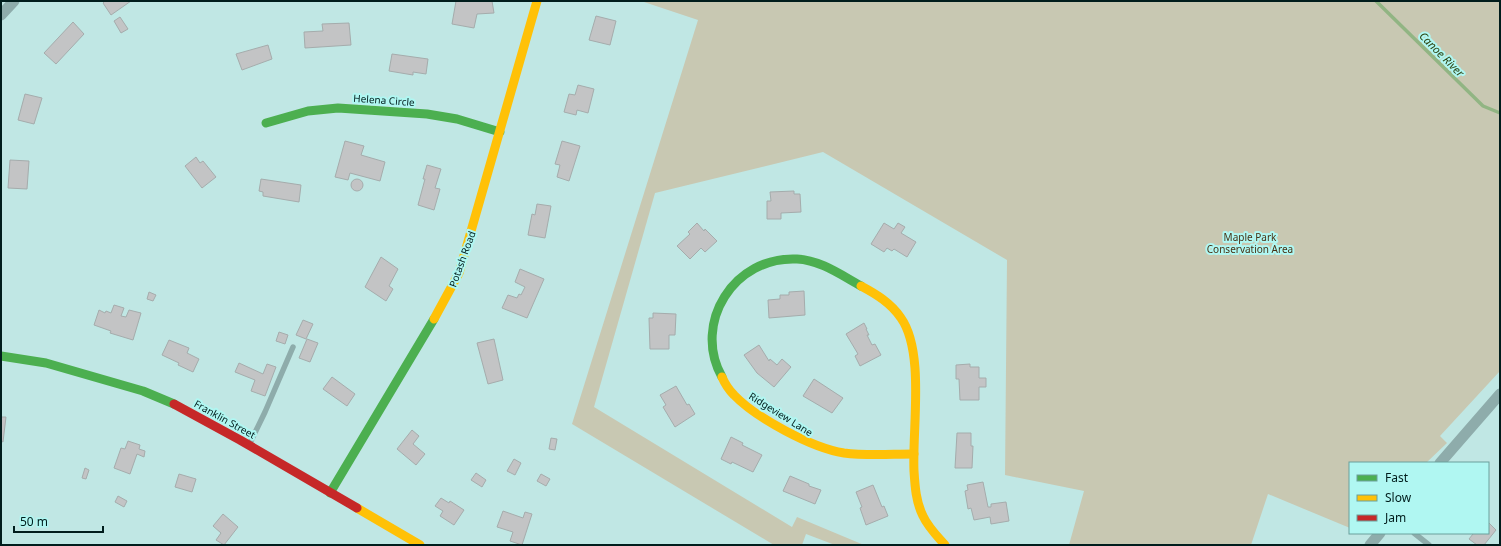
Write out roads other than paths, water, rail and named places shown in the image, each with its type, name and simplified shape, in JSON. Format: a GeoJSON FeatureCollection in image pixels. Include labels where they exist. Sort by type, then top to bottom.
{"type":"FeatureCollection","features":[{"type":"Feature","properties":{"kind":"street"},"geometry":{"type":"LineString","coordinates":[[1,15],[14,1]]}},
{"type":"Feature","properties":{"kind":"street","name":"Potash Road"},"geometry":{"type":"LineString","coordinates":[[330,493],[453,285],[463,260],[537,1]]}},
{"type":"Feature","properties":{"kind":"street","name":"Helena Circle"},"geometry":{"type":"LineString","coordinates":[[266,123],[308,111],[338,108],[426,114],[457,119],[500,132]]}},
{"type":"Feature","properties":{"kind":"street","name":"Ridgeview Lane"},"geometry":{"type":"LineString","coordinates":[[914,454],[850,454],[828,450],[803,440],[741,402],[734,396],[722,380],[714,362],[711,348],[711,333],[715,313],[721,300],[730,288],[744,274],[761,264],[780,259],[800,259],[828,268],[871,291],[894,309],[907,326],[914,350],[914,454],[916,494],[922,515],[929,527],[945,545]]}},
{"type":"Feature","properties":{"kind":"street","name":"Franklin Street"},"geometry":{"type":"LineString","coordinates":[[1,356],[46,363],[143,392],[178,406],[420,545]]}},
{"type":"Feature","properties":{"kind":"street"},"geometry":{"type":"LineString","coordinates":[[1441,462],[1500,394]]}},
{"type":"Feature","properties":{"kind":"street"},"geometry":{"type":"LineString","coordinates":[[1370,545],[1379,534]]}},
{"type":"Feature","properties":{"kind":"lane"},"geometry":{"type":"LineString","coordinates":[[249,446],[293,347]]}},
{"type":"Feature","properties":{"kind":"lane"},"geometry":{"type":"LineString","coordinates":[[1415,534],[1429,545]]}},
{"type":"Feature","properties":{"kind":"waterway","name":"Canoe River"},"geometry":{"type":"LineString","coordinates":[[1376,1],[1483,106],[1500,113]]}},
{"type":"Feature","properties":{"kind":"park label","name":"Maple Park Conservation Area"},"geometry":{"type":"Point","coordinates":[1250,242]}}]}
